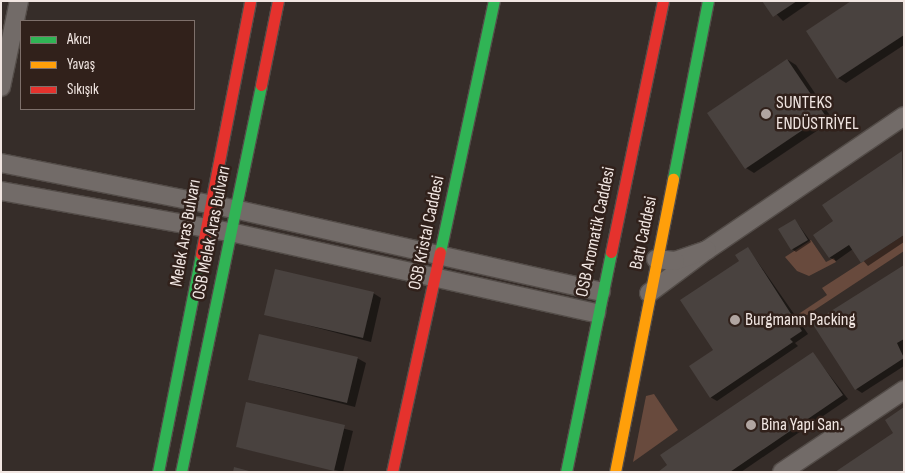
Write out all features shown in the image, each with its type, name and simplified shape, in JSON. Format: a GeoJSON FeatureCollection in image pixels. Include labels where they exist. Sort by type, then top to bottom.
{"type":"FeatureCollection","features":[{"type":"Feature","properties":{"kind":"street"},"geometry":{"type":"LineString","coordinates":[[1,87],[19,1]]}},
{"type":"Feature","properties":{"kind":"street","name":"Melek Aras Bulvarı"},"geometry":{"type":"LineString","coordinates":[[158,472],[206,228],[208,203],[250,1]]}},
{"type":"Feature","properties":{"kind":"street","name":"OSB Melek Aras Bulvarı"},"geometry":{"type":"LineString","coordinates":[[182,472],[234,209],[278,1]]}},
{"type":"Feature","properties":{"kind":"street","name":"OSB Kristal Caddesi"},"geometry":{"type":"LineString","coordinates":[[392,472],[494,1]]}},
{"type":"Feature","properties":{"kind":"street","name":"OSB Aromatik Caddesi"},"geometry":{"type":"LineString","coordinates":[[566,472],[600,292],[663,1]]}},
{"type":"Feature","properties":{"kind":"street","name":"Batı Caddesi"},"geometry":{"type":"LineString","coordinates":[[615,472],[708,1]]}},
{"type":"Feature","properties":{"kind":"street"},"geometry":{"type":"LineString","coordinates":[[649,293],[707,250],[904,116]]}},
{"type":"Feature","properties":{"kind":"street"},"geometry":{"type":"LineString","coordinates":[[1,163],[208,203],[439,257],[600,292]]}},
{"type":"Feature","properties":{"kind":"street"},"geometry":{"type":"LineString","coordinates":[[1,191],[230,232],[596,313]]}},
{"type":"Feature","properties":{"kind":"street"},"geometry":{"type":"LineString","coordinates":[[656,259],[675,261],[707,250]]}},
{"type":"Feature","properties":{"kind":"street"},"geometry":{"type":"LineString","coordinates":[[782,472],[904,390]]}},
{"type":"Feature","properties":{"kind":"shaded area"},"geometry":{"type":"Polygon","coordinates":[[[904,235],[904,251],[801,319],[797,315],[827,295],[822,288],[904,235]]]}},
{"type":"Feature","properties":{"kind":"shaded area"},"geometry":{"type":"Polygon","coordinates":[[[811,240],[826,262],[834,258],[836,262],[809,276],[797,271],[785,257],[811,240]]]}},
{"type":"Feature","properties":{"kind":"shaded area"},"geometry":{"type":"Polygon","coordinates":[[[654,394],[678,430],[633,462],[646,396],[654,394]]]}},
{"type":"Feature","properties":{"kind":"building"},"geometry":{"type":"Polygon","coordinates":[[[762,1],[797,1],[773,17],[762,1]]]}},
{"type":"Feature","properties":{"kind":"building"},"geometry":{"type":"Polygon","coordinates":[[[851,1],[904,1],[904,35],[837,79],[806,31],[851,1]]]}},
{"type":"Feature","properties":{"kind":"building","name":"SUNTEKS ENDÜSTRİYEL"},"geometry":{"type":"Polygon","coordinates":[[[787,59],[825,115],[745,169],[707,113],[787,59]]]}},
{"type":"Feature","properties":{"kind":"building"},"geometry":{"type":"Polygon","coordinates":[[[902,151],[904,235],[861,263],[849,245],[829,258],[813,235],[833,221],[822,205],[902,151]]]}},
{"type":"Feature","properties":{"kind":"building"},"geometry":{"type":"Polygon","coordinates":[[[795,219],[808,240],[791,250],[778,229],[795,219]]]}},
{"type":"Feature","properties":{"kind":"building","name":"Burgmann Packing"},"geometry":{"type":"Polygon","coordinates":[[[748,247],[802,331],[790,339],[793,342],[710,398],[689,366],[713,350],[680,300],[739,261],[735,255],[748,247]]]}},
{"type":"Feature","properties":{"kind":"building"},"geometry":{"type":"Polygon","coordinates":[[[904,265],[904,339],[897,343],[904,358],[855,390],[812,323],[904,265]]]}},
{"type":"Feature","properties":{"kind":"building"},"geometry":{"type":"Polygon","coordinates":[[[275,269],[374,292],[363,338],[264,315],[275,269]]]}},
{"type":"Feature","properties":{"kind":"building"},"geometry":{"type":"Polygon","coordinates":[[[259,334],[358,357],[347,403],[248,380],[259,334]]]}},
{"type":"Feature","properties":{"kind":"building","name":"Bina Yapı San."},"geometry":{"type":"Polygon","coordinates":[[[813,352],[843,395],[730,472],[658,472],[667,465],[660,455],[813,352]]]}},
{"type":"Feature","properties":{"kind":"building"},"geometry":{"type":"Polygon","coordinates":[[[246,402],[345,425],[334,471],[236,447],[246,402]]]}},
{"type":"Feature","properties":{"kind":"building"},"geometry":{"type":"Polygon","coordinates":[[[904,407],[904,472],[835,472],[893,433],[885,420],[904,407]]]}},
{"type":"Feature","properties":{"kind":"building"},"geometry":{"type":"Polygon","coordinates":[[[234,467],[249,471],[249,472],[233,472],[234,467]]]}},
{"type":"Feature","properties":{"kind":"traffic: fast"},"geometry":{"type":"LineString","coordinates":[[440,252],[494,1]]}},
{"type":"Feature","properties":{"kind":"traffic: fast"},"geometry":{"type":"LineString","coordinates":[[673,179],[708,1]]}},
{"type":"Feature","properties":{"kind":"traffic: fast"},"geometry":{"type":"LineString","coordinates":[[181,472],[261,85]]}},
{"type":"Feature","properties":{"kind":"traffic: fast"},"geometry":{"type":"LineString","coordinates":[[566,472],[611,252]]}},
{"type":"Feature","properties":{"kind":"traffic: fast"},"geometry":{"type":"LineString","coordinates":[[158,472],[201,254]]}},
{"type":"Feature","properties":{"kind":"traffic: slow"},"geometry":{"type":"LineString","coordinates":[[615,472],[673,179]]}},
{"type":"Feature","properties":{"kind":"traffic: jam"},"geometry":{"type":"LineString","coordinates":[[201,254],[250,1]]}},
{"type":"Feature","properties":{"kind":"traffic: jam"},"geometry":{"type":"LineString","coordinates":[[261,85],[278,1]]}},
{"type":"Feature","properties":{"kind":"traffic: jam"},"geometry":{"type":"LineString","coordinates":[[611,252],[663,1]]}},
{"type":"Feature","properties":{"kind":"traffic: jam"},"geometry":{"type":"LineString","coordinates":[[392,472],[440,252]]}},
{"type":"Feature","properties":{"kind":"place","name":"SUNTEKS ENDÜSTRİYEL"},"geometry":{"type":"Point","coordinates":[766,114]}},
{"type":"Feature","properties":{"kind":"place","name":"Burgmann Packing"},"geometry":{"type":"Point","coordinates":[735,320]}},
{"type":"Feature","properties":{"kind":"place","name":"Bina Yapı San."},"geometry":{"type":"Point","coordinates":[751,425]}}]}
